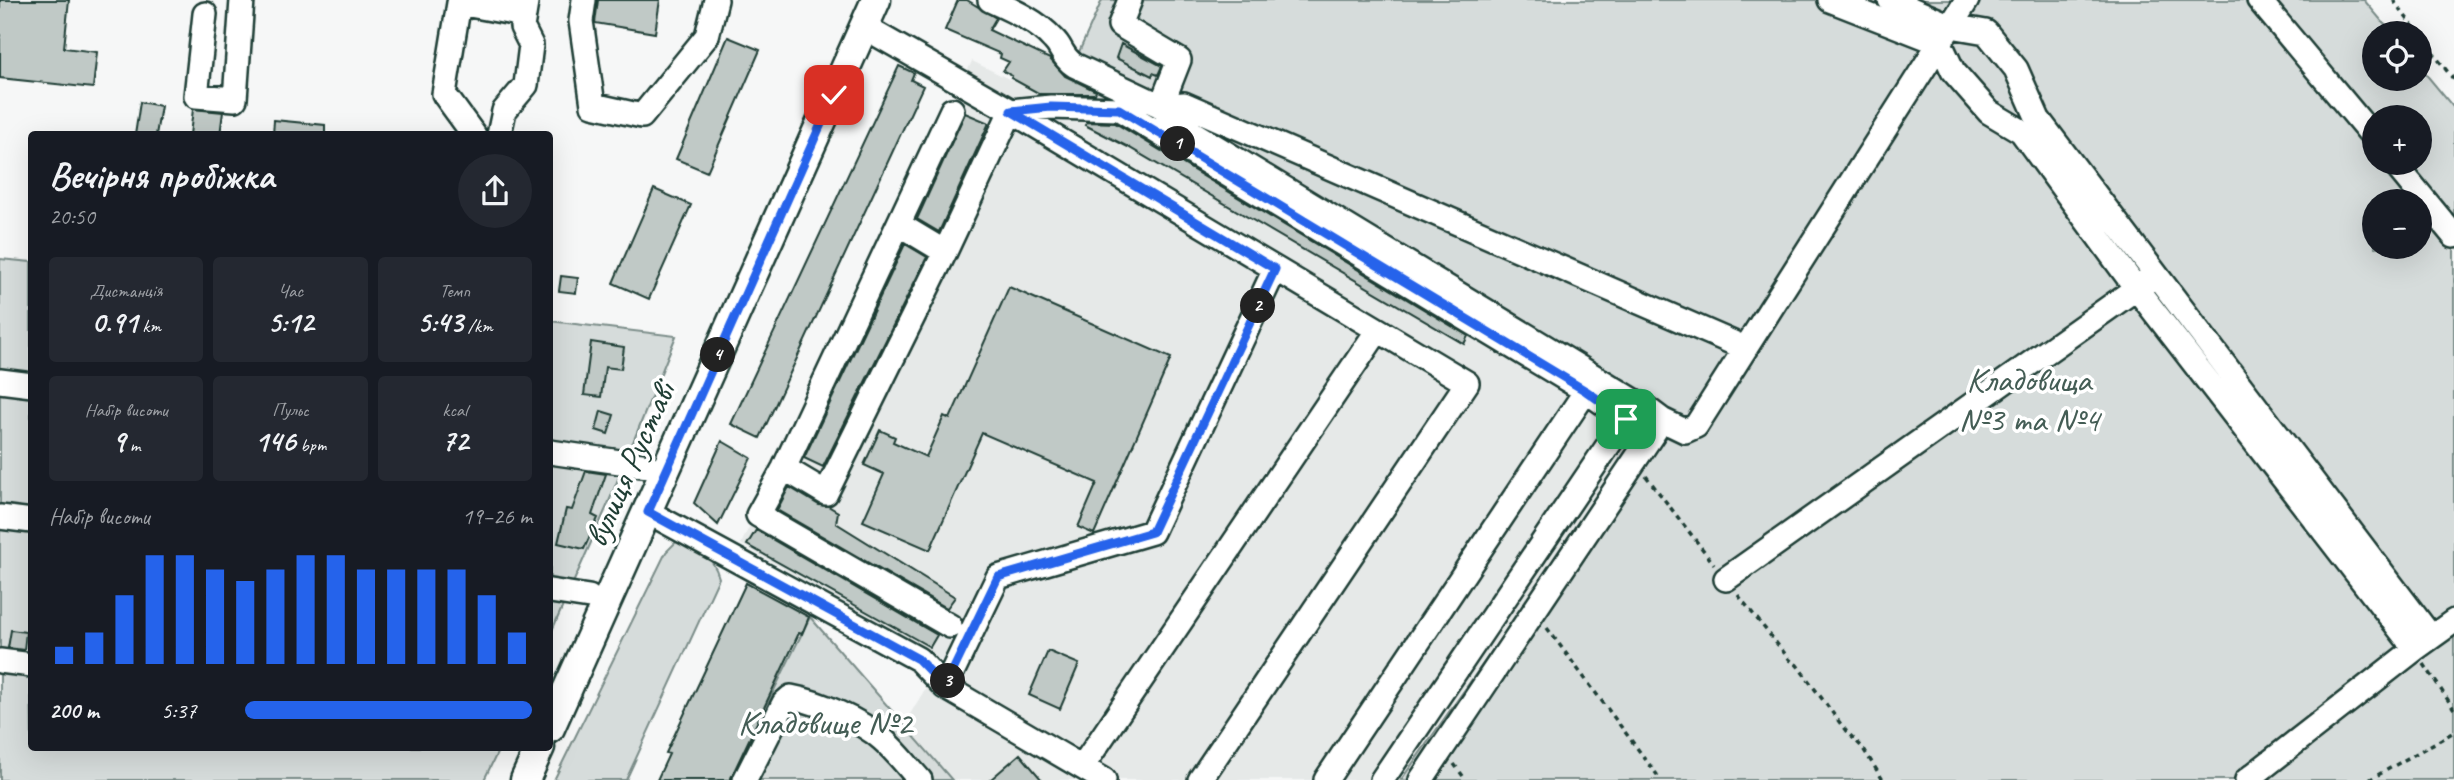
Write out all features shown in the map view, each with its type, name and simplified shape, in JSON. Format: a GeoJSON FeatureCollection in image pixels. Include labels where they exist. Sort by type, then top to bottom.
{"type":"FeatureCollection","features":[{"type":"Feature","properties":{"kind":"main road","name":"вулиця Руставі"},"geometry":{"type":"LineString","coordinates":[[553,721],[876,0]]}},
{"type":"Feature","properties":{"kind":"main road"},"geometry":{"type":"LineString","coordinates":[[525,780],[538,751]]}},
{"type":"Feature","properties":{"kind":"lane"},"geometry":{"type":"LineString","coordinates":[[205,14],[196,96],[235,99],[242,0]]}},
{"type":"Feature","properties":{"kind":"lane"},"geometry":{"type":"LineString","coordinates":[[584,0],[581,21],[593,105],[642,116],[707,36],[716,0]]}},
{"type":"Feature","properties":{"kind":"lane"},"geometry":{"type":"LineString","coordinates":[[990,0],[1022,16],[1055,40],[1064,58],[1074,65],[1161,106],[1175,122],[1646,408],[1662,421],[1685,432],[1691,429],[1745,348],[1967,0]]}},
{"type":"Feature","properties":{"kind":"lane"},"geometry":{"type":"LineString","coordinates":[[1130,0],[1120,24],[1179,61],[1161,106]]}},
{"type":"Feature","properties":{"kind":"lane"},"geometry":{"type":"LineString","coordinates":[[1830,0],[1945,34],[1986,32],[2016,69],[2038,119],[2156,274],[2423,643]]}},
{"type":"Feature","properties":{"kind":"lane"},"geometry":{"type":"LineString","coordinates":[[1890,0],[1945,34],[1953,71],[1989,112],[2021,131],[2136,288],[2423,643]]}},
{"type":"Feature","properties":{"kind":"lane"},"geometry":{"type":"LineString","coordinates":[[2259,0],[2362,123]]}},
{"type":"Feature","properties":{"kind":"lane"},"geometry":{"type":"LineString","coordinates":[[471,131],[444,94],[459,3],[525,8],[522,27],[531,45],[526,85],[504,111],[500,131]]}},
{"type":"Feature","properties":{"kind":"lane"},"geometry":{"type":"LineString","coordinates":[[864,27],[1011,111],[1467,383],[1200,780]]}},
{"type":"Feature","properties":{"kind":"lane"},"geometry":{"type":"LineString","coordinates":[[1161,106],[1184,104],[1745,348]]}},
{"type":"Feature","properties":{"kind":"lane"},"geometry":{"type":"LineString","coordinates":[[1011,111],[1051,107],[1119,109],[1586,391],[1626,419],[1382,780]]}},
{"type":"Feature","properties":{"kind":"lane"},"geometry":{"type":"LineString","coordinates":[[950,626],[758,515],[784,468],[952,110]]}},
{"type":"Feature","properties":{"kind":"lane"},"geometry":{"type":"LineString","coordinates":[[784,468],[826,493],[1011,111]]}},
{"type":"Feature","properties":{"kind":"lane"},"geometry":{"type":"LineString","coordinates":[[2404,175],[2454,236]]}},
{"type":"Feature","properties":{"kind":"lane"},"geometry":{"type":"LineString","coordinates":[[900,225],[945,252]]}},
{"type":"Feature","properties":{"kind":"lane"},"geometry":{"type":"LineString","coordinates":[[945,687],[998,577],[1152,532],[1275,269]]}},
{"type":"Feature","properties":{"kind":"lane"},"geometry":{"type":"LineString","coordinates":[[1726,579],[2156,274]]}},
{"type":"Feature","properties":{"kind":"lane"},"geometry":{"type":"LineString","coordinates":[[1082,767],[1378,330]]}},
{"type":"Feature","properties":{"kind":"lane"},"geometry":{"type":"LineString","coordinates":[[0,381],[28,384]]}},
{"type":"Feature","properties":{"kind":"lane"},"geometry":{"type":"LineString","coordinates":[[1326,780],[1586,391]]}},
{"type":"Feature","properties":{"kind":"lane"},"geometry":{"type":"LineString","coordinates":[[1421,780],[1662,421]]}},
{"type":"Feature","properties":{"kind":"lane"},"geometry":{"type":"LineString","coordinates":[[553,452],[648,466]]}},
{"type":"Feature","properties":{"kind":"lane"},"geometry":{"type":"LineString","coordinates":[[648,512],[918,659],[945,687],[1104,780]]}},
{"type":"Feature","properties":{"kind":"lane"},"geometry":{"type":"LineString","coordinates":[[0,517],[28,521]]}},
{"type":"Feature","properties":{"kind":"lane"},"geometry":{"type":"LineString","coordinates":[[553,591],[589,597]]}},
{"type":"Feature","properties":{"kind":"lane"},"geometry":{"type":"LineString","coordinates":[[2248,780],[2454,621]]}},
{"type":"Feature","properties":{"kind":"lane"},"geometry":{"type":"LineString","coordinates":[[0,661],[28,664]]}},
{"type":"Feature","properties":{"kind":"lane"},"geometry":{"type":"LineString","coordinates":[[745,780],[784,703],[791,697],[856,722],[882,739],[920,780]]}},
{"type":"Feature","properties":{"kind":"path"},"geometry":{"type":"LineString","coordinates":[[2393,0],[2409,21]]}},
{"type":"Feature","properties":{"kind":"path"},"geometry":{"type":"LineString","coordinates":[[2432,51],[2454,80]]}},
{"type":"Feature","properties":{"kind":"path"},"geometry":{"type":"LineString","coordinates":[[1636,462],[1846,731],[1862,747],[1883,780]]}},
{"type":"Feature","properties":{"kind":"path"},"geometry":{"type":"LineString","coordinates":[[1533,615],[1561,644],[1661,780]]}},
{"type":"Feature","properties":{"kind":"path"},"geometry":{"type":"LineString","coordinates":[[2423,643],[2454,709]]}},
{"type":"Feature","properties":{"kind":"path"},"geometry":{"type":"LineString","coordinates":[[2369,780],[2454,732]]}},
{"type":"Feature","properties":{"kind":"shaded area"},"geometry":{"type":"Polygon","coordinates":[[[972,61],[1060,104],[1091,100],[1099,84],[1650,421],[1399,780],[952,780],[904,724],[942,661],[741,544],[972,61]]]}},
{"type":"Feature","properties":{"kind":"green space","name":"Кладовища №3 та №4"},"geometry":{"type":"Polygon","coordinates":[[[1102,0],[2364,0],[2382,21],[2362,21],[2362,91],[2432,91],[2432,81],[2454,108],[2454,780],[1401,780],[1632,452],[1650,421],[1071,70],[1102,0]]]}},
{"type":"Feature","properties":{"kind":"green space"},"geometry":{"type":"Polygon","coordinates":[[[0,259],[28,262],[28,657],[0,653],[0,259]]]}},
{"type":"Feature","properties":{"kind":"green space"},"geometry":{"type":"Polygon","coordinates":[[[553,321],[676,336],[608,504],[553,628],[553,321]]]}},
{"type":"Feature","properties":{"kind":"green space"},"geometry":{"type":"Polygon","coordinates":[[[676,542],[691,546],[709,558],[719,578],[626,780],[554,780],[666,552],[676,542]]]}},
{"type":"Feature","properties":{"kind":"green space","name":"Кладовище №2"},"geometry":{"type":"Polygon","coordinates":[[[810,617],[952,780],[730,780],[810,617]]]}},
{"type":"Feature","properties":{"kind":"green space"},"geometry":{"type":"Polygon","coordinates":[[[0,668],[28,673],[28,751],[498,751],[484,780],[0,780],[0,668]]]}},
{"type":"Feature","properties":{"kind":"building"},"geometry":{"type":"Polygon","coordinates":[[[0,0],[69,0],[64,48],[97,52],[93,88],[0,78],[0,0]]]}},
{"type":"Feature","properties":{"kind":"building"},"geometry":{"type":"Polygon","coordinates":[[[598,0],[660,0],[655,33],[595,23],[598,0]]]}},
{"type":"Feature","properties":{"kind":"building"},"geometry":{"type":"Polygon","coordinates":[[[958,0],[967,0],[996,18],[989,30],[1050,59],[1065,76],[1096,91],[1095,94],[1040,94],[1011,78],[1012,76],[1003,71],[1009,62],[1000,58],[1001,54],[945,30],[958,0]]]}},
{"type":"Feature","properties":{"kind":"building"},"geometry":{"type":"Polygon","coordinates":[[[728,37],[760,50],[707,172],[676,159],[728,37]]]}},
{"type":"Feature","properties":{"kind":"building"},"geometry":{"type":"Polygon","coordinates":[[[1121,44],[1162,66],[1158,75],[1153,73],[1152,76],[1116,58],[1121,44]]]}},
{"type":"Feature","properties":{"kind":"building"},"geometry":{"type":"Polygon","coordinates":[[[899,66],[914,73],[911,80],[923,86],[760,438],[731,424],[899,66]]]}},
{"type":"Feature","properties":{"kind":"building"},"geometry":{"type":"Polygon","coordinates":[[[140,102],[161,106],[157,131],[136,131],[140,102]]]}},
{"type":"Feature","properties":{"kind":"building"},"geometry":{"type":"Polygon","coordinates":[[[193,109],[223,112],[221,131],[190,131],[193,109]]]}},
{"type":"Feature","properties":{"kind":"building"},"geometry":{"type":"Polygon","coordinates":[[[965,113],[989,123],[939,232],[917,219],[965,113]]]}},
{"type":"Feature","properties":{"kind":"building"},"geometry":{"type":"Polygon","coordinates":[[[274,120],[325,125],[325,131],[273,131],[274,120]]]}},
{"type":"Feature","properties":{"kind":"building"},"geometry":{"type":"Polygon","coordinates":[[[1087,122],[1115,123],[1468,336],[1464,344],[1128,147],[1085,125],[1087,122]]]}},
{"type":"Feature","properties":{"kind":"building"},"geometry":{"type":"Polygon","coordinates":[[[654,189],[691,205],[649,299],[613,283],[654,189]]]}},
{"type":"Feature","properties":{"kind":"building"},"geometry":{"type":"Polygon","coordinates":[[[905,244],[927,257],[823,467],[804,458],[905,244]]]}},
{"type":"Feature","properties":{"kind":"building"},"geometry":{"type":"Polygon","coordinates":[[[561,276],[578,278],[576,293],[559,291],[561,276]]]}},
{"type":"Feature","properties":{"kind":"building"},"geometry":{"type":"Polygon","coordinates":[[[1009,287],[1171,358],[1094,534],[1078,527],[1097,483],[982,433],[930,550],[863,521],[884,474],[864,465],[880,430],[895,437],[893,442],[926,457],[944,416],[950,419],[1009,287]]]}},
{"type":"Feature","properties":{"kind":"building"},"geometry":{"type":"Polygon","coordinates":[[[591,342],[624,347],[621,369],[605,367],[601,397],[584,395],[591,342]]]}},
{"type":"Feature","properties":{"kind":"building"},"geometry":{"type":"Polygon","coordinates":[[[601,411],[614,415],[608,434],[596,430],[601,411]]]}},
{"type":"Feature","properties":{"kind":"building"},"geometry":{"type":"Polygon","coordinates":[[[722,441],[751,458],[718,525],[694,503],[722,441]]]}},
{"type":"Feature","properties":{"kind":"building"},"geometry":{"type":"Polygon","coordinates":[[[586,471],[606,474],[592,515],[598,518],[584,549],[558,543],[566,509],[572,510],[586,471]]]}},
{"type":"Feature","properties":{"kind":"building"},"geometry":{"type":"Polygon","coordinates":[[[789,487],[819,505],[828,506],[838,512],[836,523],[955,597],[947,608],[777,510],[789,487]]]}},
{"type":"Feature","properties":{"kind":"building"},"geometry":{"type":"Polygon","coordinates":[[[756,530],[937,635],[930,647],[747,545],[756,530]]]}},
{"type":"Feature","properties":{"kind":"building"},"geometry":{"type":"Polygon","coordinates":[[[746,583],[809,617],[802,634],[799,633],[730,780],[657,780],[669,754],[666,753],[746,583]]]}},
{"type":"Feature","properties":{"kind":"building"},"geometry":{"type":"Polygon","coordinates":[[[11,630],[26,632],[24,650],[8,648],[11,630]]]}},
{"type":"Feature","properties":{"kind":"building"},"geometry":{"type":"Polygon","coordinates":[[[1048,651],[1079,664],[1060,709],[1029,695],[1048,651]]]}},
{"type":"Feature","properties":{"kind":"building"},"geometry":{"type":"Polygon","coordinates":[[[1020,754],[1042,780],[990,780],[1020,754]]]}},
{"type":"Feature","properties":{"kind":"route"},"geometry":{"type":"LineString","coordinates":[[834,95],[648,512],[918,659],[945,687],[998,577],[1152,532],[1275,269],[1011,111],[1051,107],[1119,109],[1586,391],[1626,419]]}}]}
